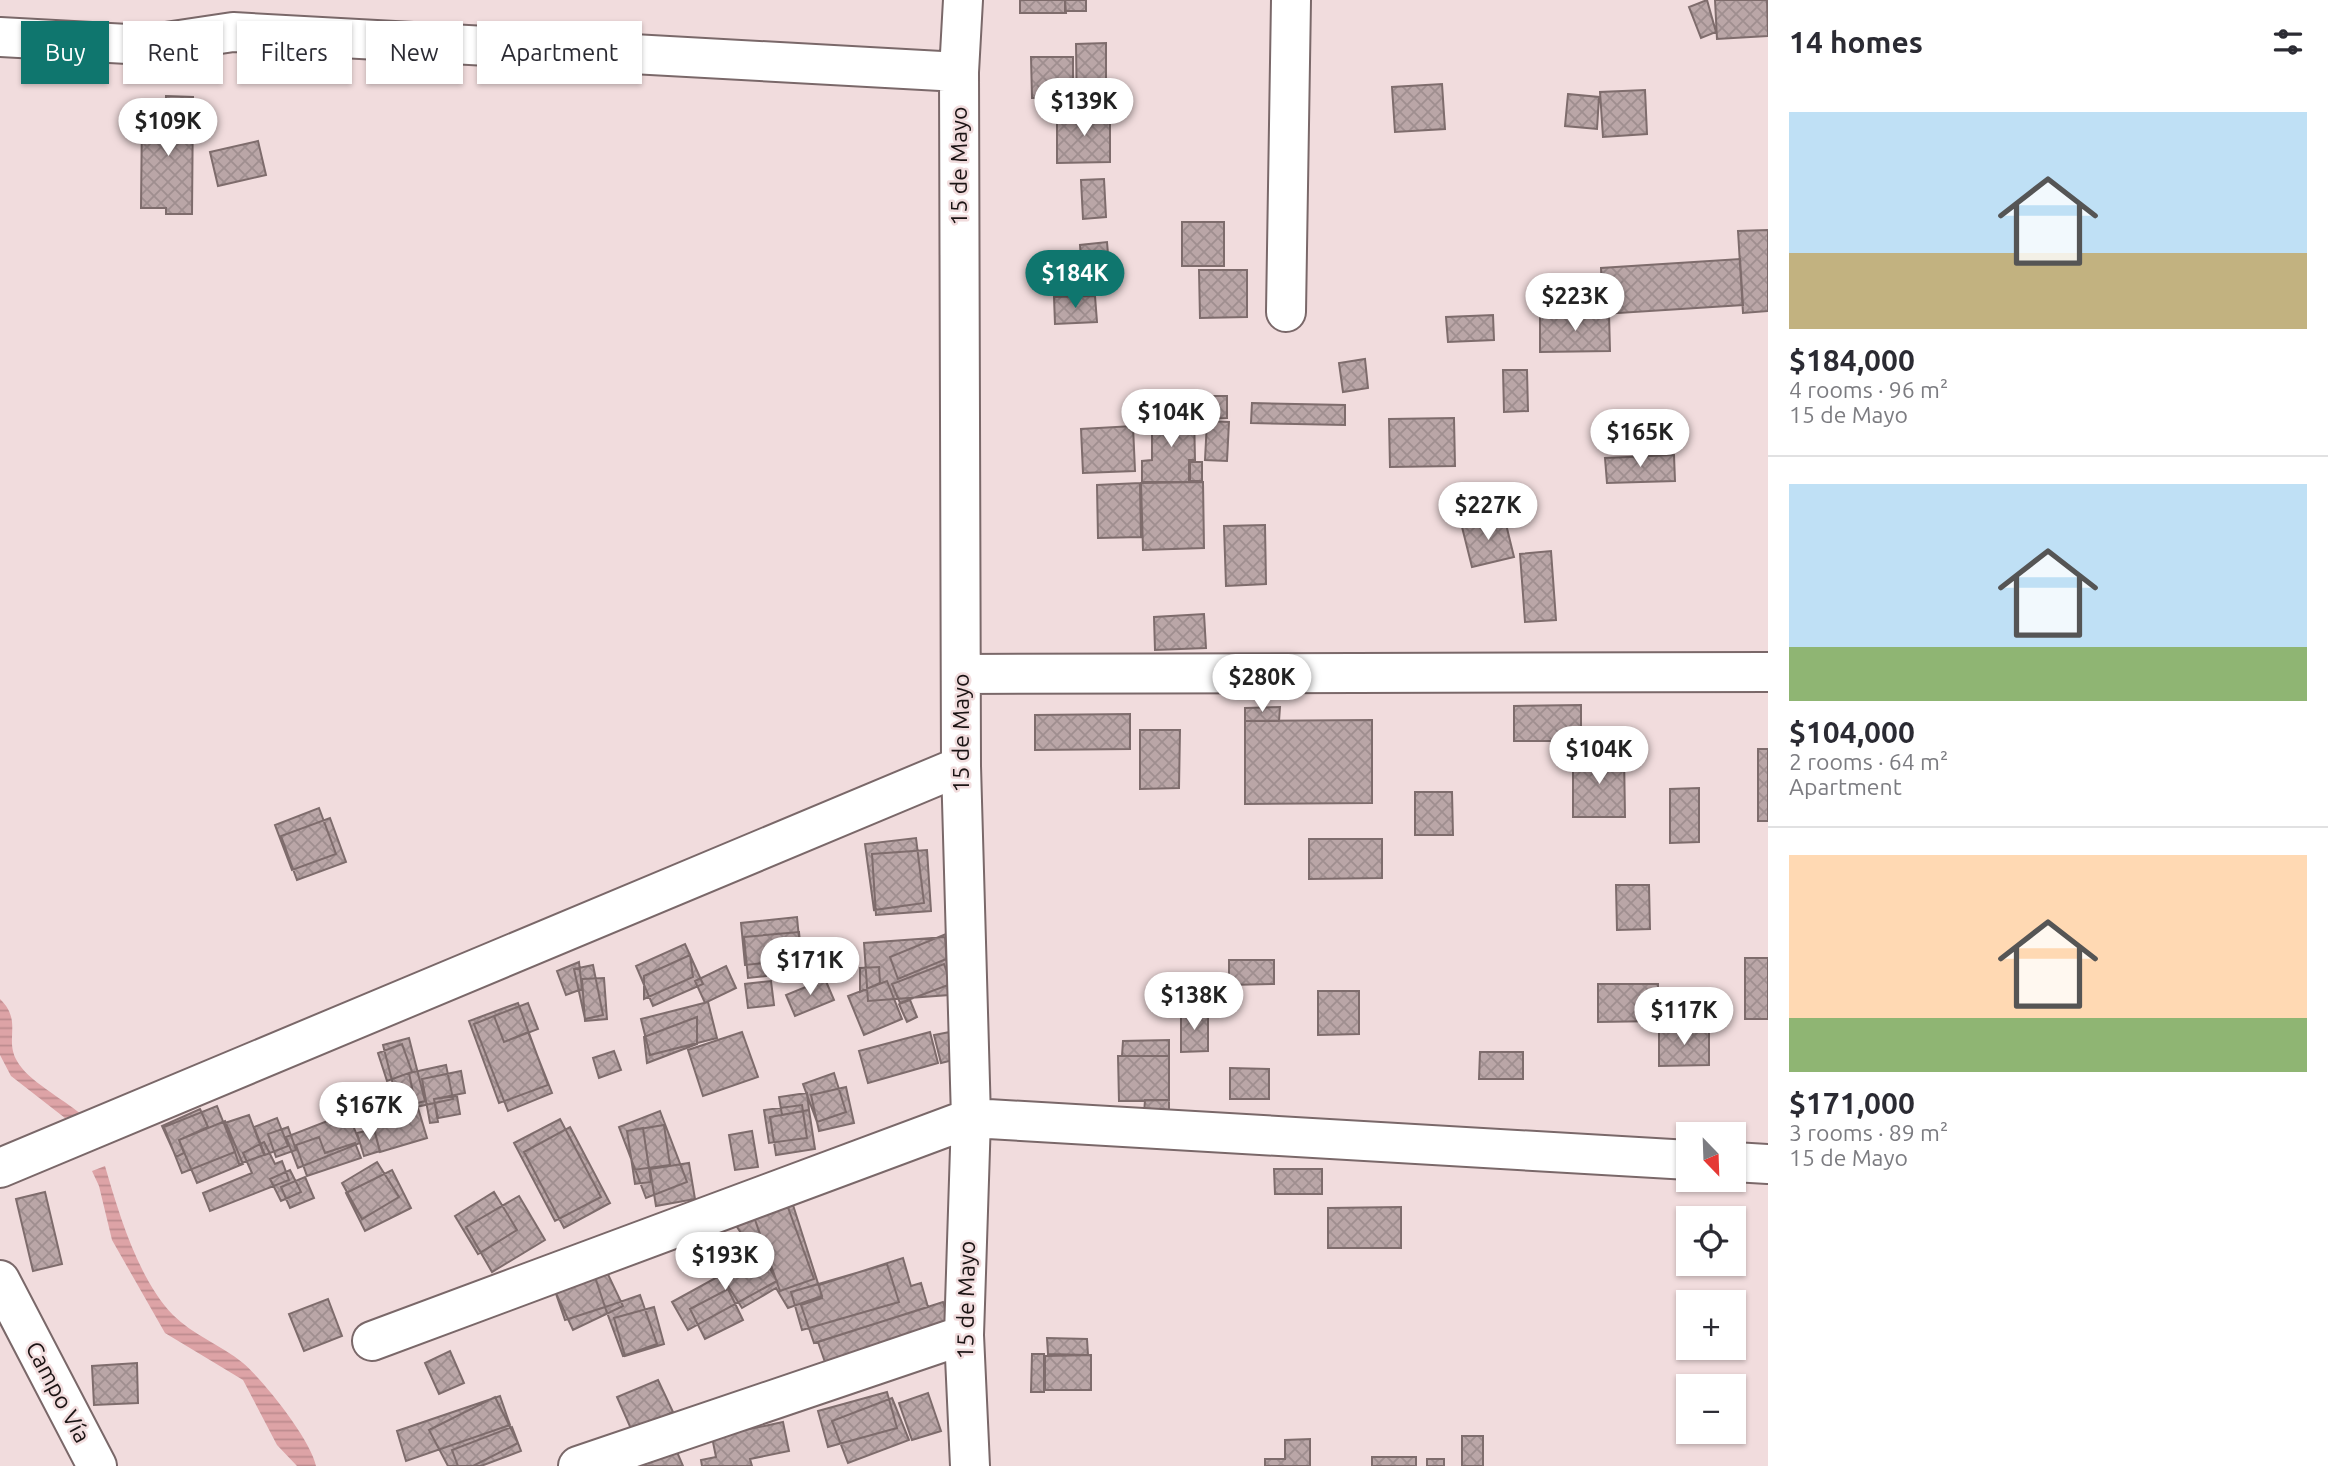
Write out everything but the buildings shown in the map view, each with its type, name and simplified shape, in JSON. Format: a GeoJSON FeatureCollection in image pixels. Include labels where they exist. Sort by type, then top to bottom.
{"type":"FeatureCollection","features":[{"type":"Feature","properties":{"kind":"street","name":"15 de Mayo"},"geometry":{"type":"LineString","coordinates":[[962,0],[959,72],[961,766],[971,1118],[964,1335],[970,1466]]}},
{"type":"Feature","properties":{"kind":"street"},"geometry":{"type":"LineString","coordinates":[[1286,313],[1291,0]]}},
{"type":"Feature","properties":{"kind":"street"},"geometry":{"type":"LineString","coordinates":[[0,37],[146,45],[233,16],[959,72]]}},
{"type":"Feature","properties":{"kind":"street"},"geometry":{"type":"LineString","coordinates":[[961,674],[1768,672]]}},
{"type":"Feature","properties":{"kind":"street"},"geometry":{"type":"LineString","coordinates":[[0,1168],[961,766]]}},
{"type":"Feature","properties":{"kind":"street"},"geometry":{"type":"LineString","coordinates":[[372,1341],[971,1118],[1676,1159]]}},
{"type":"Feature","properties":{"kind":"street"},"geometry":{"type":"LineString","coordinates":[[1746,1163],[1768,1164]]}},
{"type":"Feature","properties":{"kind":"street","name":"Campo Vía"},"geometry":{"type":"LineString","coordinates":[[0,1280],[97,1466]]}},
{"type":"Feature","properties":{"kind":"street"},"geometry":{"type":"LineString","coordinates":[[578,1466],[964,1335]]}},
{"type":"Feature","properties":{"kind":"shaded area"},"geometry":{"type":"Polygon","coordinates":[[[0,999],[11,1015],[13,1053],[17,1061],[37,1082],[81,1114],[65,1118],[11,1076],[0,1055],[0,999]]]}},
{"type":"Feature","properties":{"kind":"shaded area"},"geometry":{"type":"Polygon","coordinates":[[[105,1166],[131,1245],[161,1300],[181,1322],[243,1363],[252,1372],[296,1427],[316,1466],[297,1466],[277,1445],[243,1380],[165,1333],[112,1240],[99,1186],[92,1171],[105,1166]]]}}]}
